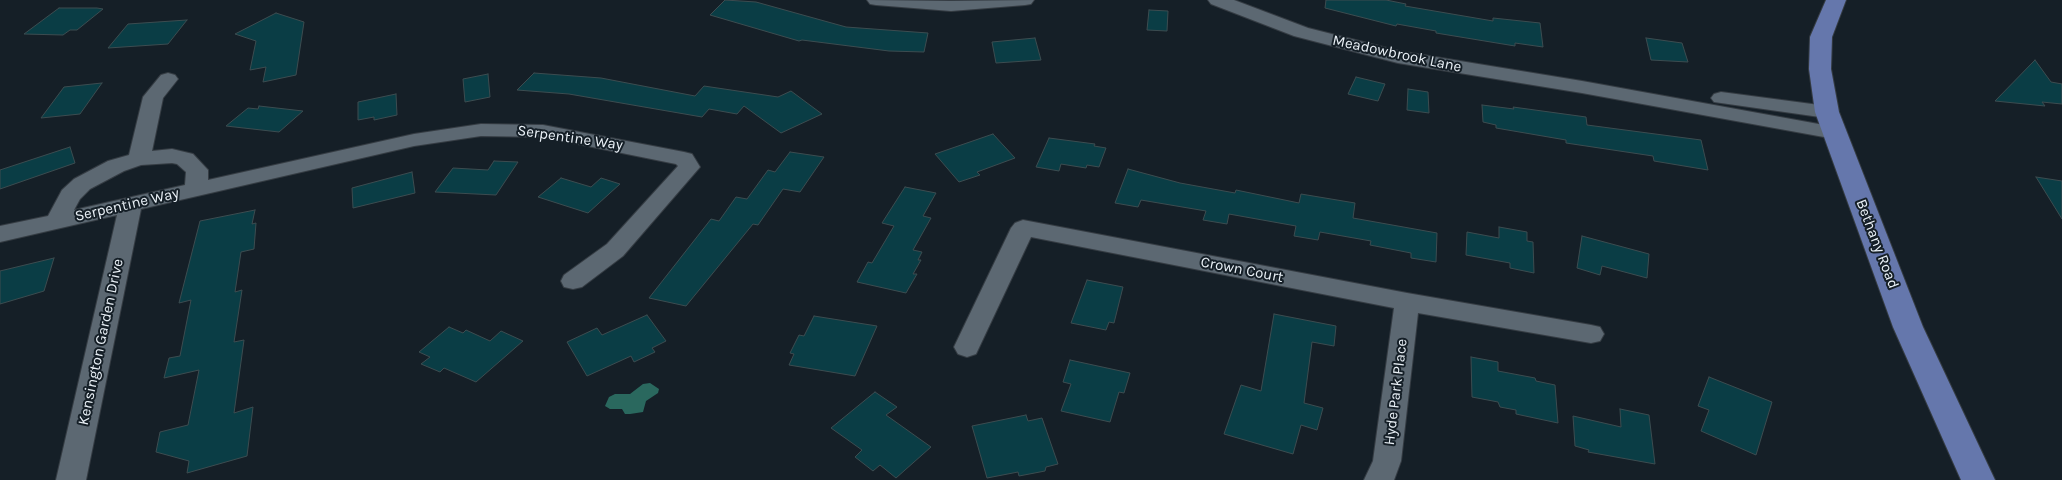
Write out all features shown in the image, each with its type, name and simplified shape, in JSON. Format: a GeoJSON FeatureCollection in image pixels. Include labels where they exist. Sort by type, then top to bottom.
{"type":"FeatureCollection","features":[{"type":"Feature","properties":{"kind":"main road","name":"Bethany Road"},"geometry":{"type":"LineString","coordinates":[[1836,0],[1821,37],[1820,70],[1831,123],[1908,327],[1978,480]]}},
{"type":"Feature","properties":{"kind":"street"},"geometry":{"type":"LineString","coordinates":[[876,0],[951,6],[1025,0]]}},
{"type":"Feature","properties":{"kind":"street","name":"Meadowbrook Lane"},"geometry":{"type":"LineString","coordinates":[[1217,0],[1301,32],[1373,52],[1582,86],[1831,123]]}},
{"type":"Feature","properties":{"kind":"street"},"geometry":{"type":"LineString","coordinates":[[138,159],[153,97],[168,80]]}},
{"type":"Feature","properties":{"kind":"street","name":"Serpentine Way"},"geometry":{"type":"LineString","coordinates":[[0,234],[414,140],[481,130],[543,131],[684,159],[689,167],[615,250],[573,281]]}},
{"type":"Feature","properties":{"kind":"street","name":"Serpentine Way"},"geometry":{"type":"LineString","coordinates":[[57,221],[70,194],[82,184],[116,166],[138,159],[172,156],[186,159],[197,170],[196,189]]}},
{"type":"Feature","properties":{"kind":"street","name":"Kensington Garden Drive"},"geometry":{"type":"LineString","coordinates":[[71,480],[131,204]]}},
{"type":"Feature","properties":{"kind":"street","name":"Crown Court"},"geometry":{"type":"LineString","coordinates":[[967,347],[1023,228],[1407,302],[1591,334]]}},
{"type":"Feature","properties":{"kind":"street","name":"Hyde Park Place"},"geometry":{"type":"LineString","coordinates":[[1379,480],[1388,461],[1407,302]]}},
{"type":"Feature","properties":{"kind":"shaded area"},"geometry":{"type":"Polygon","coordinates":[[[650,383],[659,389],[658,393],[646,401],[643,412],[625,414],[622,409],[610,409],[605,406],[609,397],[615,394],[630,394],[643,384],[650,383]]]}},
{"type":"Feature","properties":{"kind":"building"},"geometry":{"type":"Polygon","coordinates":[[[725,0],[756,2],[846,27],[928,33],[924,52],[889,51],[799,41],[710,15],[725,0]]]}},
{"type":"Feature","properties":{"kind":"building"},"geometry":{"type":"Polygon","coordinates":[[[1326,0],[1386,0],[1406,4],[1405,6],[1493,21],[1493,18],[1540,23],[1543,47],[1515,43],[1515,46],[1436,33],[1436,31],[1397,24],[1396,26],[1325,8],[1326,0]]]}},
{"type":"Feature","properties":{"kind":"building"},"geometry":{"type":"Polygon","coordinates":[[[59,8],[103,9],[77,30],[70,30],[63,35],[24,34],[59,8]]]}},
{"type":"Feature","properties":{"kind":"building"},"geometry":{"type":"Polygon","coordinates":[[[1149,10],[1168,11],[1167,31],[1147,30],[1149,10]]]}},
{"type":"Feature","properties":{"kind":"building"},"geometry":{"type":"Polygon","coordinates":[[[276,13],[304,22],[296,75],[263,82],[266,67],[250,70],[256,41],[235,34],[276,13]]]}},
{"type":"Feature","properties":{"kind":"building"},"geometry":{"type":"Polygon","coordinates":[[[187,20],[168,44],[108,48],[128,24],[187,20]]]}},
{"type":"Feature","properties":{"kind":"building"},"geometry":{"type":"Polygon","coordinates":[[[1035,38],[1041,60],[996,63],[992,42],[1035,38]]]}},
{"type":"Feature","properties":{"kind":"building"},"geometry":{"type":"Polygon","coordinates":[[[1646,38],[1682,43],[1688,62],[1651,60],[1646,38]]]}},
{"type":"Feature","properties":{"kind":"building"},"geometry":{"type":"Polygon","coordinates":[[[2035,60],[2051,82],[2062,84],[2062,104],[2042,102],[2045,106],[1995,101],[2035,60]]]}},
{"type":"Feature","properties":{"kind":"building"},"geometry":{"type":"Polygon","coordinates":[[[534,73],[601,78],[695,96],[704,86],[778,97],[791,91],[822,114],[781,133],[744,106],[737,114],[709,109],[702,117],[569,94],[517,90],[534,73]]]}},
{"type":"Feature","properties":{"kind":"building"},"geometry":{"type":"Polygon","coordinates":[[[488,74],[490,97],[465,102],[463,79],[488,74]]]}},
{"type":"Feature","properties":{"kind":"building"},"geometry":{"type":"Polygon","coordinates":[[[1356,77],[1385,84],[1378,101],[1348,94],[1356,77]]]}},
{"type":"Feature","properties":{"kind":"building"},"geometry":{"type":"Polygon","coordinates":[[[102,83],[80,114],[41,118],[64,87],[102,83]]]}},
{"type":"Feature","properties":{"kind":"building"},"geometry":{"type":"Polygon","coordinates":[[[1408,89],[1428,92],[1429,113],[1407,110],[1408,89]]]}},
{"type":"Feature","properties":{"kind":"building"},"geometry":{"type":"Polygon","coordinates":[[[396,94],[397,115],[374,120],[374,117],[358,120],[358,102],[396,94]]]}},
{"type":"Feature","properties":{"kind":"building"},"geometry":{"type":"Polygon","coordinates":[[[1482,105],[1514,109],[1513,107],[1586,117],[1587,125],[1701,140],[1708,170],[1654,161],[1653,156],[1566,143],[1566,140],[1496,128],[1496,125],[1483,122],[1482,105]]]}},
{"type":"Feature","properties":{"kind":"building"},"geometry":{"type":"Polygon","coordinates":[[[259,106],[303,111],[279,132],[226,126],[248,108],[258,109],[259,106]]]}},
{"type":"Feature","properties":{"kind":"building"},"geometry":{"type":"Polygon","coordinates":[[[993,134],[1015,158],[977,172],[980,175],[959,182],[935,154],[993,134]]]}},
{"type":"Feature","properties":{"kind":"building"},"geometry":{"type":"Polygon","coordinates":[[[1049,138],[1095,144],[1094,146],[1106,148],[1099,167],[1087,165],[1086,168],[1061,164],[1059,171],[1036,167],[1049,138]]]}},
{"type":"Feature","properties":{"kind":"building"},"geometry":{"type":"Polygon","coordinates":[[[70,147],[75,163],[0,189],[0,170],[70,147]]]}},
{"type":"Feature","properties":{"kind":"building"},"geometry":{"type":"Polygon","coordinates":[[[790,152],[824,157],[800,192],[783,189],[758,225],[753,224],[686,306],[649,298],[711,219],[719,221],[736,197],[747,199],[768,170],[775,172],[790,152]]]}},
{"type":"Feature","properties":{"kind":"building"},"geometry":{"type":"Polygon","coordinates":[[[494,161],[518,162],[496,195],[435,192],[453,168],[488,170],[494,161]]]}},
{"type":"Feature","properties":{"kind":"building"},"geometry":{"type":"Polygon","coordinates":[[[1128,169],[1180,183],[1235,193],[1236,190],[1299,203],[1301,194],[1355,203],[1353,218],[1437,233],[1436,262],[1411,258],[1411,253],[1370,245],[1371,241],[1320,232],[1318,240],[1294,236],[1296,226],[1229,214],[1227,224],[1203,220],[1206,211],[1141,200],[1138,207],[1115,203],[1128,169]]]}},
{"type":"Feature","properties":{"kind":"building"},"geometry":{"type":"Polygon","coordinates":[[[412,172],[415,193],[353,208],[352,188],[412,172]]]}},
{"type":"Feature","properties":{"kind":"building"},"geometry":{"type":"Polygon","coordinates":[[[2036,177],[2062,181],[2062,219],[2036,177]]]}},
{"type":"Feature","properties":{"kind":"building"},"geometry":{"type":"Polygon","coordinates":[[[561,178],[591,187],[601,178],[620,184],[588,213],[538,197],[561,178]]]}},
{"type":"Feature","properties":{"kind":"building"},"geometry":{"type":"Polygon","coordinates":[[[905,187],[936,193],[923,216],[931,218],[913,250],[922,252],[918,260],[921,260],[913,274],[917,274],[906,293],[857,282],[868,262],[872,263],[894,226],[882,223],[905,187]]]}},
{"type":"Feature","properties":{"kind":"building"},"geometry":{"type":"Polygon","coordinates":[[[255,210],[252,224],[256,223],[254,249],[241,252],[235,292],[242,290],[234,342],[244,340],[234,413],[253,407],[247,456],[187,473],[189,461],[156,452],[160,432],[188,425],[199,370],[164,378],[169,358],[180,356],[191,300],[179,303],[200,221],[255,210]]]}},
{"type":"Feature","properties":{"kind":"building"},"geometry":{"type":"Polygon","coordinates":[[[1499,227],[1527,232],[1527,241],[1533,242],[1534,273],[1510,268],[1510,263],[1466,255],[1467,232],[1499,238],[1499,227]]]}},
{"type":"Feature","properties":{"kind":"building"},"geometry":{"type":"Polygon","coordinates":[[[1582,236],[1649,254],[1647,278],[1602,266],[1600,275],[1577,268],[1582,236]]]}},
{"type":"Feature","properties":{"kind":"building"},"geometry":{"type":"Polygon","coordinates":[[[54,258],[44,291],[0,304],[0,271],[54,258]]]}},
{"type":"Feature","properties":{"kind":"building"},"geometry":{"type":"Polygon","coordinates":[[[1087,280],[1123,287],[1114,323],[1109,322],[1106,330],[1071,323],[1087,280]]]}},
{"type":"Feature","properties":{"kind":"building"},"geometry":{"type":"Polygon","coordinates":[[[1274,314],[1336,326],[1334,346],[1312,342],[1304,403],[1323,408],[1317,430],[1301,425],[1293,454],[1224,434],[1241,385],[1261,391],[1274,314]]]}},
{"type":"Feature","properties":{"kind":"building"},"geometry":{"type":"Polygon","coordinates":[[[647,315],[666,341],[652,348],[655,352],[634,362],[631,356],[587,376],[567,342],[597,328],[602,335],[647,315]]]}},
{"type":"Feature","properties":{"kind":"building"},"geometry":{"type":"Polygon","coordinates":[[[814,316],[877,326],[855,376],[789,365],[794,354],[790,353],[799,335],[804,336],[814,316]]]}},
{"type":"Feature","properties":{"kind":"building"},"geometry":{"type":"Polygon","coordinates":[[[449,327],[463,333],[466,330],[490,341],[501,331],[523,341],[476,382],[444,368],[440,372],[421,364],[430,357],[419,352],[449,327]]]}},
{"type":"Feature","properties":{"kind":"building"},"geometry":{"type":"Polygon","coordinates":[[[1471,357],[1498,362],[1498,371],[1535,378],[1536,381],[1555,385],[1558,423],[1516,414],[1516,410],[1500,407],[1498,402],[1472,397],[1471,357]]]}},
{"type":"Feature","properties":{"kind":"building"},"geometry":{"type":"Polygon","coordinates":[[[1070,360],[1130,373],[1124,393],[1119,392],[1110,422],[1061,411],[1071,384],[1063,382],[1070,360]]]}},
{"type":"Feature","properties":{"kind":"building"},"geometry":{"type":"Polygon","coordinates":[[[1709,377],[1772,402],[1756,455],[1701,431],[1709,410],[1698,406],[1709,377]]]}},
{"type":"Feature","properties":{"kind":"building"},"geometry":{"type":"Polygon","coordinates":[[[875,392],[897,407],[886,415],[931,447],[896,478],[880,465],[873,471],[855,457],[862,450],[831,428],[875,392]]]}},
{"type":"Feature","properties":{"kind":"building"},"geometry":{"type":"Polygon","coordinates":[[[1620,409],[1649,415],[1655,464],[1588,452],[1589,450],[1575,446],[1573,416],[1621,427],[1620,409]]]}},
{"type":"Feature","properties":{"kind":"building"},"geometry":{"type":"Polygon","coordinates":[[[1026,415],[1028,421],[1042,418],[1058,464],[1046,467],[1045,471],[1019,476],[1018,472],[987,478],[972,426],[1026,415]]]}}]}
